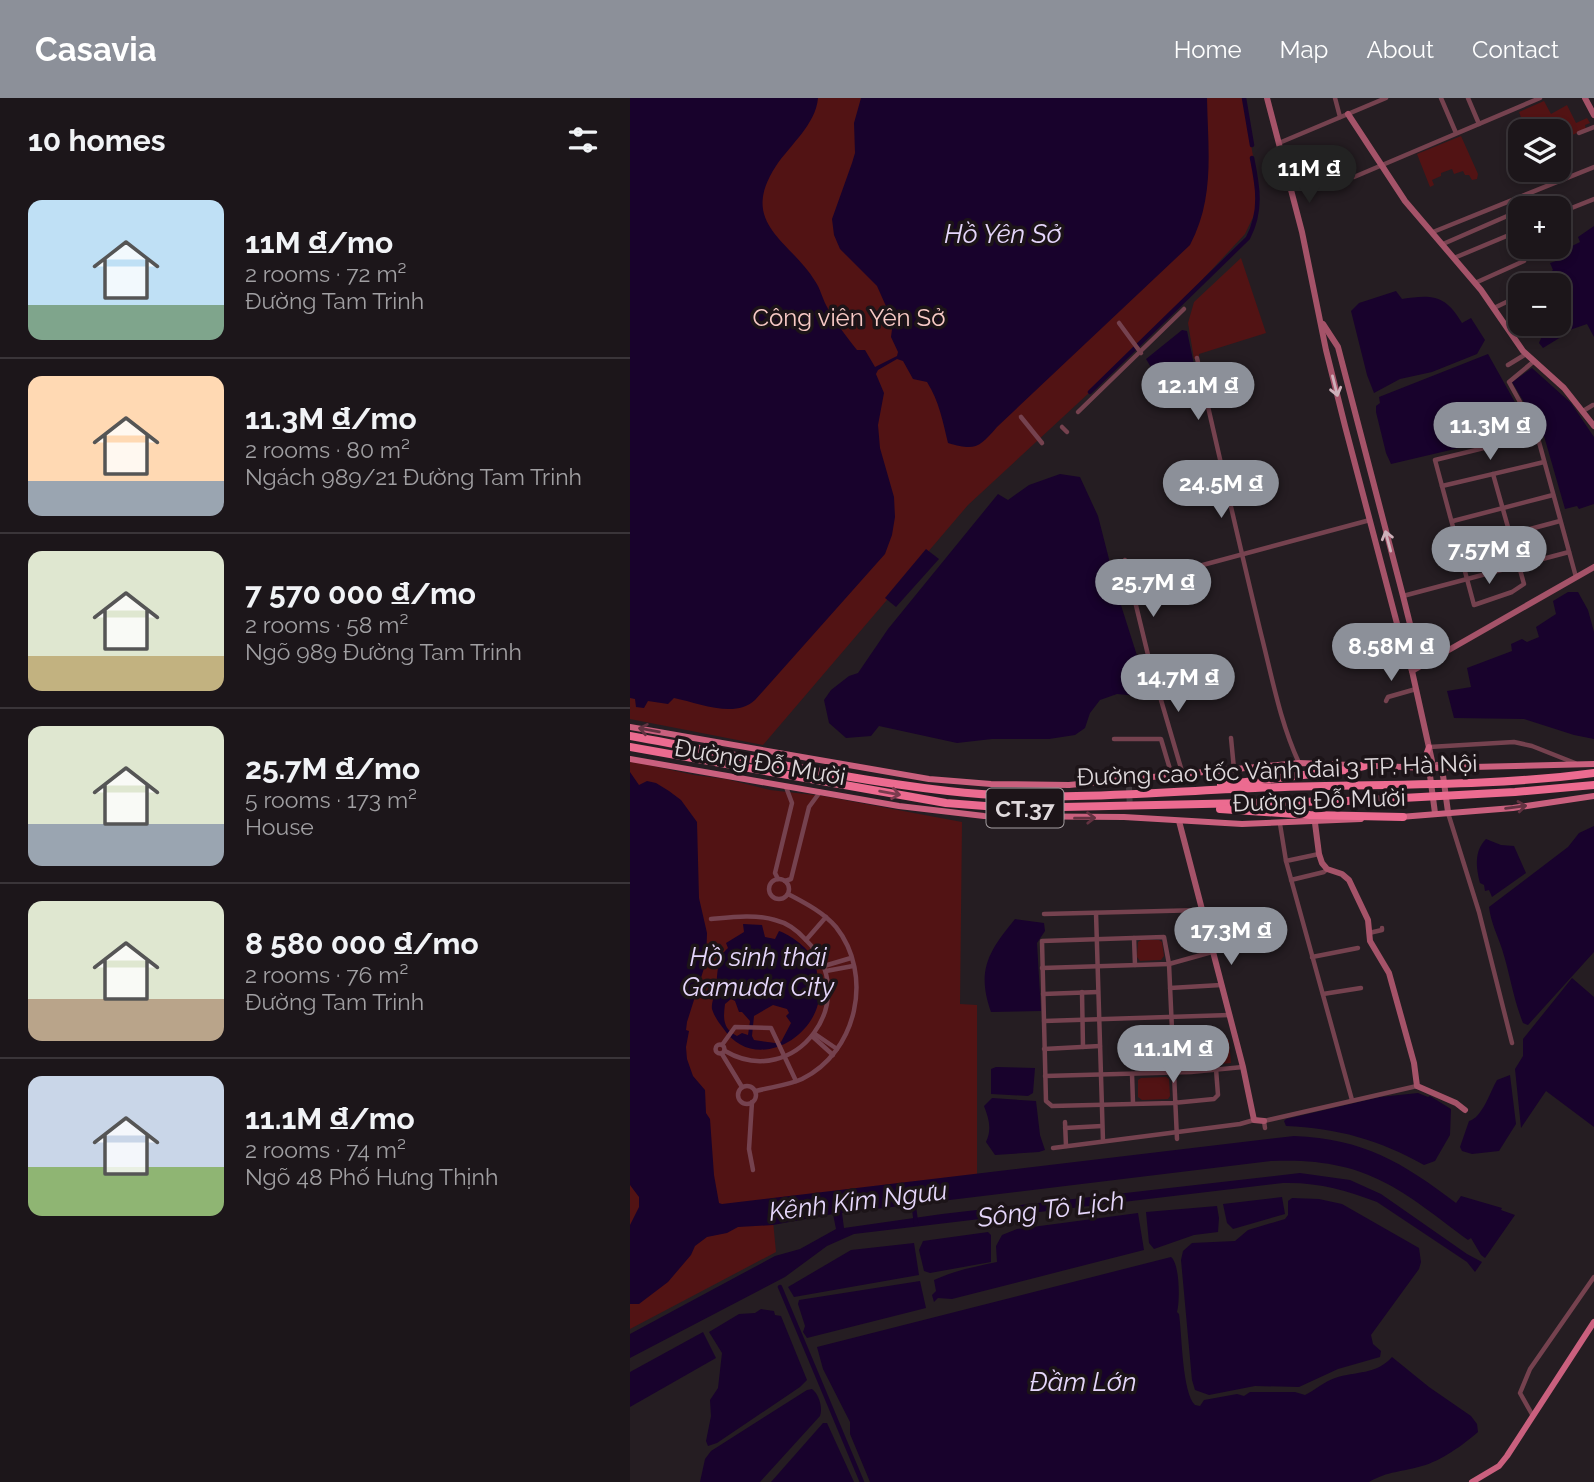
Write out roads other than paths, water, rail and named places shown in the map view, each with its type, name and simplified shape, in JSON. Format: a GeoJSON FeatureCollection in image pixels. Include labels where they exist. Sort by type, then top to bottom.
{"type":"FeatureCollection","features":[{"type":"Feature","properties":{"kind":"highway","name":"Đường cao tốc Vành đai 3 TP. Hà Nội"},"geometry":{"type":"LineString","coordinates":[[630,736],[947,791],[1011,797],[1424,785],[1594,773]]}},
{"type":"Feature","properties":{"kind":"highway","name":"Đường cao tốc Vành đai 3 TP. Hà Nội"},"geometry":{"type":"LineString","coordinates":[[630,747],[946,803],[1021,808],[1268,804],[1594,785]]}},
{"type":"Feature","properties":{"kind":"highway"},"geometry":{"type":"LineString","coordinates":[[1178,792],[1345,770],[1364,765]]}},
{"type":"Feature","properties":{"kind":"highway"},"geometry":{"type":"LineString","coordinates":[[1168,805],[1310,815],[1403,817]]}},
{"type":"Feature","properties":{"kind":"main road","name":"Đường Đỗ Mười"},"geometry":{"type":"LineString","coordinates":[[630,727],[929,779],[1034,786],[1129,783],[1183,776],[1234,765],[1299,763],[1442,768],[1594,764]]}},
{"type":"Feature","properties":{"kind":"main road"},"geometry":{"type":"LineString","coordinates":[[1409,766],[1417,764],[1429,747]]}},
{"type":"Feature","properties":{"kind":"main road","name":"Đường Đỗ Mười"},"geometry":{"type":"LineString","coordinates":[[630,759],[899,806],[984,816],[1280,824],[1513,808],[1594,796]]}},
{"type":"Feature","properties":{"kind":"main road"},"geometry":{"type":"LineString","coordinates":[[1130,809],[1130,818]]}},
{"type":"Feature","properties":{"kind":"main road"},"geometry":{"type":"LineString","coordinates":[[1472,1482],[1499,1466],[1594,1322]]}},
{"type":"Feature","properties":{"kind":"street"},"geometry":{"type":"LineString","coordinates":[[1267,98],[1302,232],[1336,390],[1412,671],[1429,747],[1433,761],[1442,768],[1448,812],[1479,912],[1512,1043]]}},
{"type":"Feature","properties":{"kind":"street"},"geometry":{"type":"LineString","coordinates":[[1335,98],[1340,117]]}},
{"type":"Feature","properties":{"kind":"street"},"geometry":{"type":"LineString","coordinates":[[1279,143],[1386,98]]}},
{"type":"Feature","properties":{"kind":"street"},"geometry":{"type":"LineString","coordinates":[[1441,98],[1456,133]]}},
{"type":"Feature","properties":{"kind":"street"},"geometry":{"type":"LineString","coordinates":[[1468,98],[1479,124]]}},
{"type":"Feature","properties":{"kind":"street"},"geometry":{"type":"LineString","coordinates":[[1585,98],[1594,115]]}},
{"type":"Feature","properties":{"kind":"street"},"geometry":{"type":"LineString","coordinates":[[1354,177],[1536,99]]}},
{"type":"Feature","properties":{"kind":"street"},"geometry":{"type":"LineString","coordinates":[[1348,114],[1405,201],[1494,308],[1526,354],[1561,385],[1594,426]]}},
{"type":"Feature","properties":{"kind":"street"},"geometry":{"type":"LineString","coordinates":[[1580,133],[1594,127]]}},
{"type":"Feature","properties":{"kind":"street"},"geometry":{"type":"LineString","coordinates":[[1433,232],[1594,167]]}},
{"type":"Feature","properties":{"kind":"street"},"geometry":{"type":"LineString","coordinates":[[1571,208],[1594,199]]}},
{"type":"Feature","properties":{"kind":"street"},"geometry":{"type":"LineString","coordinates":[[1443,244],[1508,215]]}},
{"type":"Feature","properties":{"kind":"street"},"geometry":{"type":"LineString","coordinates":[[1454,258],[1508,235]]}},
{"type":"Feature","properties":{"kind":"street"},"geometry":{"type":"LineString","coordinates":[[1474,283],[1524,261]]}},
{"type":"Feature","properties":{"kind":"street"},"geometry":{"type":"LineString","coordinates":[[1494,308],[1508,301]]}},
{"type":"Feature","properties":{"kind":"street"},"geometry":{"type":"LineString","coordinates":[[1078,412],[1184,309]]}},
{"type":"Feature","properties":{"kind":"street"},"geometry":{"type":"LineString","coordinates":[[1320,319],[1338,346],[1403,596],[1412,632],[1407,655]]}},
{"type":"Feature","properties":{"kind":"street"},"geometry":{"type":"LineString","coordinates":[[1119,323],[1139,351]]}},
{"type":"Feature","properties":{"kind":"street"},"geometry":{"type":"LineString","coordinates":[[1508,365],[1526,354]]}},
{"type":"Feature","properties":{"kind":"street"},"geometry":{"type":"LineString","coordinates":[[1197,358],[1241,554],[1279,705],[1299,763]]}},
{"type":"Feature","properties":{"kind":"street"},"geometry":{"type":"LineString","coordinates":[[1533,362],[1509,382],[1537,435],[1576,578]]}},
{"type":"Feature","properties":{"kind":"street"},"geometry":{"type":"LineString","coordinates":[[1583,411],[1593,405]]}},
{"type":"Feature","properties":{"kind":"street"},"geometry":{"type":"LineString","coordinates":[[1021,417],[1042,443]]}},
{"type":"Feature","properties":{"kind":"street"},"geometry":{"type":"LineString","coordinates":[[1062,427],[1067,432]]}},
{"type":"Feature","properties":{"kind":"street"},"geometry":{"type":"LineString","coordinates":[[1493,474],[1523,586],[1474,605],[1435,462],[1437,459],[1537,435]]}},
{"type":"Feature","properties":{"kind":"street"},"geometry":{"type":"LineString","coordinates":[[1442,486],[1544,462]]}},
{"type":"Feature","properties":{"kind":"street"},"geometry":{"type":"LineString","coordinates":[[1453,522],[1553,495]]}},
{"type":"Feature","properties":{"kind":"street"},"geometry":{"type":"LineString","coordinates":[[1132,584],[1370,520]]}},
{"type":"Feature","properties":{"kind":"street"},"geometry":{"type":"LineString","coordinates":[[1460,548],[1560,521]]}},
{"type":"Feature","properties":{"kind":"street"},"geometry":{"type":"LineString","coordinates":[[1391,600],[1569,552]]}},
{"type":"Feature","properties":{"kind":"street"},"geometry":{"type":"LineString","coordinates":[[1125,560],[1149,659],[1183,776]]}},
{"type":"Feature","properties":{"kind":"street"},"geometry":{"type":"LineString","coordinates":[[1412,671],[1594,567]]}},
{"type":"Feature","properties":{"kind":"street"},"geometry":{"type":"LineString","coordinates":[[1386,701],[1388,697],[1416,689]]}},
{"type":"Feature","properties":{"kind":"street"},"geometry":{"type":"LineString","coordinates":[[1231,738],[1234,765]]}},
{"type":"Feature","properties":{"kind":"street"},"geometry":{"type":"LineString","coordinates":[[1114,739],[1161,739],[1172,777]]}},
{"type":"Feature","properties":{"kind":"street"},"geometry":{"type":"LineString","coordinates":[[1429,747],[1514,742],[1532,746],[1578,765]]}},
{"type":"Feature","properties":{"kind":"street"},"geometry":{"type":"LineString","coordinates":[[1433,761],[1429,768],[1435,813]]}},
{"type":"Feature","properties":{"kind":"street"},"geometry":{"type":"LineString","coordinates":[[778,879],[775,873],[792,803],[785,786]]}},
{"type":"Feature","properties":{"kind":"street"},"geometry":{"type":"LineString","coordinates":[[785,881],[789,887],[788,894],[783,899],[770,895],[768,888],[772,882],[791,879],[809,807],[820,792]]}},
{"type":"Feature","properties":{"kind":"street"},"geometry":{"type":"LineString","coordinates":[[1179,821],[1230,1015],[1254,1120]]}},
{"type":"Feature","properties":{"kind":"street"},"geometry":{"type":"LineString","coordinates":[[1314,822],[1319,854],[1326,869],[1342,874],[1349,880],[1368,920],[1370,940],[1389,973],[1418,1086]]}},
{"type":"Feature","properties":{"kind":"street"},"geometry":{"type":"LineString","coordinates":[[1280,824],[1290,880],[1352,1100]]}},
{"type":"Feature","properties":{"kind":"street"},"geometry":{"type":"LineString","coordinates":[[1286,861],[1319,854]]}},
{"type":"Feature","properties":{"kind":"street"},"geometry":{"type":"LineString","coordinates":[[1290,880],[1324,873],[1326,869]]}},
{"type":"Feature","properties":{"kind":"street"},"geometry":{"type":"LineString","coordinates":[[756,1091],[796,1081],[814,1071],[835,1052],[846,1035],[855,1010],[857,990],[853,965],[836,928],[827,918],[788,894]]}},
{"type":"Feature","properties":{"kind":"street"},"geometry":{"type":"LineString","coordinates":[[1044,914],[1203,909]]}},
{"type":"Feature","properties":{"kind":"street"},"geometry":{"type":"LineString","coordinates":[[1096,913],[1103,1141]]}},
{"type":"Feature","properties":{"kind":"street"},"geometry":{"type":"LineString","coordinates":[[711,919],[736,917],[776,920],[796,929],[816,950],[825,968],[829,999],[825,1017],[813,1035],[784,1055],[757,1062],[723,1052],[718,1054],[716,1050],[735,1027],[771,1028],[778,1041],[784,1055],[796,1081]]}},
{"type":"Feature","properties":{"kind":"street"},"geometry":{"type":"LineString","coordinates":[[807,941],[827,918]]}},
{"type":"Feature","properties":{"kind":"street"},"geometry":{"type":"LineString","coordinates":[[1369,933],[1382,928]]}},
{"type":"Feature","properties":{"kind":"street"},"geometry":{"type":"LineString","coordinates":[[1177,1139],[1174,1103],[1169,964],[1164,937],[1042,941],[1046,1101],[1052,1106],[1174,1103],[1216,1098],[1216,1069]]}},
{"type":"Feature","properties":{"kind":"street"},"geometry":{"type":"LineString","coordinates":[[1134,938],[1135,965]]}},
{"type":"Feature","properties":{"kind":"street"},"geometry":{"type":"LineString","coordinates":[[1312,957],[1358,947]]}},
{"type":"Feature","properties":{"kind":"street"},"geometry":{"type":"LineString","coordinates":[[1042,968],[1169,964],[1212,952]]}},
{"type":"Feature","properties":{"kind":"street"},"geometry":{"type":"LineString","coordinates":[[825,968],[851,958]]}},
{"type":"Feature","properties":{"kind":"street"},"geometry":{"type":"LineString","coordinates":[[825,968],[853,965]]}},
{"type":"Feature","properties":{"kind":"street"},"geometry":{"type":"LineString","coordinates":[[1170,988],[1221,985]]}},
{"type":"Feature","properties":{"kind":"street"},"geometry":{"type":"LineString","coordinates":[[1323,993],[1361,988]]}},
{"type":"Feature","properties":{"kind":"street"},"geometry":{"type":"LineString","coordinates":[[1082,992],[1083,1047]]}},
{"type":"Feature","properties":{"kind":"street"},"geometry":{"type":"LineString","coordinates":[[1043,994],[1098,992]]}},
{"type":"Feature","properties":{"kind":"street"},"geometry":{"type":"LineString","coordinates":[[1044,1021],[1230,1015]]}},
{"type":"Feature","properties":{"kind":"street"},"geometry":{"type":"LineString","coordinates":[[813,1035],[835,1052]]}},
{"type":"Feature","properties":{"kind":"street"},"geometry":{"type":"LineString","coordinates":[[1044,1049],[1100,1046]]}},
{"type":"Feature","properties":{"kind":"street"},"geometry":{"type":"LineString","coordinates":[[723,1052],[741,1087]]}},
{"type":"Feature","properties":{"kind":"street"},"geometry":{"type":"LineString","coordinates":[[1045,1076],[1242,1067]]}},
{"type":"Feature","properties":{"kind":"street"},"geometry":{"type":"LineString","coordinates":[[1132,1074],[1133,1103]]}},
{"type":"Feature","properties":{"kind":"street"},"geometry":{"type":"LineString","coordinates":[[751,1086],[756,1091],[752,1102],[746,1104],[740,1100],[738,1093],[741,1087],[751,1086]]}},
{"type":"Feature","properties":{"kind":"street"},"geometry":{"type":"LineString","coordinates":[[1053,1148],[1240,1125],[1254,1120],[1265,1125],[1352,1100],[1418,1086],[1456,1103],[1465,1110]]}},
{"type":"Feature","properties":{"kind":"street"},"geometry":{"type":"LineString","coordinates":[[752,1102],[749,1149],[753,1170]]}},
{"type":"Feature","properties":{"kind":"street"},"geometry":{"type":"LineString","coordinates":[[1066,1146],[1065,1125],[1102,1126]]}},
{"type":"Feature","properties":{"kind":"street"},"geometry":{"type":"LineString","coordinates":[[1533,1416],[1520,1393],[1530,1369],[1594,1277]]}},
{"type":"Feature","properties":{"kind":"water","name":"Hồ Yên Sở"},"geometry":{"type":"Polygon","coordinates":[[[630,98],[818,98],[813,117],[776,166],[766,186],[763,203],[765,217],[772,230],[815,281],[840,328],[857,350],[865,350],[875,367],[897,356],[898,352],[891,337],[893,322],[877,286],[840,249],[834,235],[832,219],[855,153],[854,123],[861,98],[1207,98],[1207,192],[1198,227],[1190,245],[986,439],[971,447],[948,443],[938,404],[927,382],[913,379],[903,361],[897,359],[878,370],[876,374],[884,393],[878,425],[880,448],[894,497],[895,517],[885,554],[755,700],[747,706],[737,708],[716,708],[674,698],[668,704],[648,701],[644,708],[636,707],[635,699],[630,698],[630,98]]]}},
{"type":"Feature","properties":{"kind":"water"},"geometry":{"type":"Polygon","coordinates":[[[1594,226],[1594,337],[1587,324],[1571,330],[1571,273],[1549,273],[1553,270],[1550,263],[1556,259],[1571,259],[1571,245],[1580,242],[1578,237],[1594,226]]]}},
{"type":"Feature","properties":{"kind":"water"},"geometry":{"type":"Polygon","coordinates":[[[1396,291],[1402,299],[1430,297],[1444,302],[1462,323],[1471,318],[1485,340],[1477,354],[1432,372],[1400,379],[1374,393],[1351,311],[1359,303],[1396,291]]]}},
{"type":"Feature","properties":{"kind":"water"},"geometry":{"type":"Polygon","coordinates":[[[1182,330],[1187,331],[1196,374],[1190,373],[1173,380],[1155,374],[1146,359],[1182,330]]]}},
{"type":"Feature","properties":{"kind":"water"},"geometry":{"type":"Polygon","coordinates":[[[1542,336],[1561,336],[1543,348],[1539,343],[1542,336]]]}},
{"type":"Feature","properties":{"kind":"water"},"geometry":{"type":"Polygon","coordinates":[[[1488,354],[1531,431],[1391,464],[1376,412],[1376,406],[1380,403],[1379,397],[1488,354]]]}},
{"type":"Feature","properties":{"kind":"water"},"geometry":{"type":"Polygon","coordinates":[[[1532,368],[1571,403],[1594,437],[1594,504],[1579,509],[1577,506],[1565,509],[1544,436],[1512,382],[1532,368]]]}},
{"type":"Feature","properties":{"kind":"water"},"geometry":{"type":"Polygon","coordinates":[[[1060,474],[1080,477],[1098,516],[1120,602],[1146,684],[1138,696],[1117,694],[1100,700],[1090,713],[1085,728],[1075,735],[1049,739],[992,739],[957,743],[879,726],[871,736],[846,738],[829,723],[824,700],[831,690],[849,676],[858,673],[888,629],[998,494],[1008,500],[1029,485],[1060,474]]]}},
{"type":"Feature","properties":{"kind":"water"},"geometry":{"type":"Polygon","coordinates":[[[926,549],[939,559],[896,607],[885,598],[926,549]]]}},
{"type":"Feature","properties":{"kind":"water"},"geometry":{"type":"Polygon","coordinates":[[[1568,592],[1578,592],[1588,610],[1594,632],[1594,739],[1524,719],[1454,718],[1447,691],[1471,687],[1467,668],[1512,651],[1511,644],[1522,639],[1527,642],[1539,637],[1536,627],[1556,614],[1553,601],[1568,592]]]}},
{"type":"Feature","properties":{"kind":"water"},"geometry":{"type":"Polygon","coordinates":[[[630,772],[639,785],[647,781],[669,791],[681,800],[697,822],[699,898],[707,933],[706,962],[687,1022],[686,1030],[689,1031],[686,1047],[693,1076],[705,1090],[719,1203],[1294,1136],[1319,1138],[1362,1148],[1381,1155],[1418,1176],[1456,1203],[1461,1196],[1502,1208],[1501,1210],[1515,1215],[1485,1258],[1471,1238],[1468,1240],[1421,1205],[1378,1179],[1331,1164],[1303,1161],[1271,1161],[842,1213],[844,1228],[942,1214],[1300,1173],[1350,1180],[1381,1194],[1482,1262],[1475,1272],[1467,1262],[1377,1202],[1331,1188],[1283,1183],[854,1234],[827,1246],[785,1277],[630,1358],[630,1334],[775,1256],[800,1249],[836,1229],[833,1214],[773,1225],[738,1227],[727,1233],[707,1237],[695,1246],[691,1255],[668,1282],[639,1304],[630,1304],[630,1225],[639,1207],[639,1197],[630,1185],[630,772]]]}},
{"type":"Feature","properties":{"kind":"water"},"geometry":{"type":"Polygon","coordinates":[[[1594,826],[1594,952],[1528,1025],[1523,1023],[1520,1014],[1489,907],[1568,847],[1579,833],[1594,826]]]}},
{"type":"Feature","properties":{"kind":"water"},"geometry":{"type":"Polygon","coordinates":[[[1486,839],[1501,845],[1514,846],[1526,873],[1492,897],[1489,890],[1485,891],[1484,885],[1480,883],[1478,871],[1479,849],[1486,839]]]}},
{"type":"Feature","properties":{"kind":"water"},"geometry":{"type":"Polygon","coordinates":[[[1015,919],[1044,923],[1045,931],[1037,943],[1041,1011],[991,1012],[985,973],[992,951],[1015,919]]]}},
{"type":"Feature","properties":{"kind":"water","name":"Hồ sinh thái Gamuda City"},"geometry":{"type":"Polygon","coordinates":[[[743,924],[762,925],[765,937],[775,939],[779,931],[783,933],[806,949],[816,968],[819,997],[814,1015],[803,1031],[788,1042],[771,1049],[754,1049],[737,1043],[721,1026],[712,1009],[719,961],[728,948],[726,943],[744,932],[743,924]],[[731,999],[725,1004],[724,1019],[727,1027],[737,1036],[742,1033],[748,1035],[750,1021],[739,1012],[735,1001],[731,999]],[[773,1005],[754,1016],[754,1040],[781,1042],[791,1023],[786,1016],[789,1013],[787,1009],[773,1005]]]}},
{"type":"Feature","properties":{"kind":"water"},"geometry":{"type":"Polygon","coordinates":[[[1572,978],[1594,997],[1594,1127],[1546,1091],[1521,1128],[1515,1069],[1523,1056],[1523,1039],[1572,978]]]}},
{"type":"Feature","properties":{"kind":"water"},"geometry":{"type":"Polygon","coordinates":[[[1035,1068],[1033,1093],[1028,1096],[991,1094],[991,1069],[1035,1068]]]}},
{"type":"Feature","properties":{"kind":"water"},"geometry":{"type":"Polygon","coordinates":[[[1510,1075],[1516,1124],[1499,1151],[1472,1154],[1462,1151],[1460,1147],[1469,1121],[1482,1110],[1497,1080],[1510,1075]]]}},
{"type":"Feature","properties":{"kind":"water"},"geometry":{"type":"Polygon","coordinates":[[[1418,1093],[1430,1096],[1451,1109],[1450,1135],[1435,1161],[1424,1165],[1374,1142],[1323,1129],[1286,1126],[1284,1121],[1380,1097],[1418,1093]]]}},
{"type":"Feature","properties":{"kind":"water"},"geometry":{"type":"Polygon","coordinates":[[[992,1098],[1036,1101],[1040,1135],[1045,1150],[995,1155],[986,1142],[989,1124],[984,1106],[992,1098]]]}},
{"type":"Feature","properties":{"kind":"water"},"geometry":{"type":"Polygon","coordinates":[[[1282,1197],[1285,1214],[1233,1229],[1227,1223],[1223,1204],[1282,1197]]]}},
{"type":"Feature","properties":{"kind":"water","name":"Đầm Lớn"},"geometry":{"type":"Polygon","coordinates":[[[1292,1198],[1319,1199],[1342,1204],[1419,1248],[1419,1269],[1371,1335],[1373,1344],[1381,1351],[1380,1357],[1338,1369],[1299,1387],[1255,1386],[1209,1395],[1195,1390],[1181,1260],[1183,1251],[1192,1243],[1235,1241],[1248,1230],[1285,1219],[1288,1215],[1288,1201],[1292,1198]]]}},
{"type":"Feature","properties":{"kind":"water"},"geometry":{"type":"Polygon","coordinates":[[[1217,1206],[1218,1232],[1194,1235],[1154,1249],[1149,1243],[1146,1212],[1217,1206]]]}},
{"type":"Feature","properties":{"kind":"water"},"geometry":{"type":"Polygon","coordinates":[[[1138,1213],[1144,1250],[952,1299],[938,1298],[934,1302],[934,1280],[997,1262],[996,1246],[1002,1235],[1017,1229],[1138,1213]]]}},
{"type":"Feature","properties":{"kind":"water"},"geometry":{"type":"Polygon","coordinates":[[[988,1232],[991,1235],[991,1262],[930,1273],[924,1271],[919,1250],[923,1241],[988,1232]]]}},
{"type":"Feature","properties":{"kind":"water"},"geometry":{"type":"Polygon","coordinates":[[[914,1243],[919,1275],[794,1297],[788,1287],[851,1250],[914,1243]]]}},
{"type":"Feature","properties":{"kind":"water","name":"Đầm Lớn"},"geometry":{"type":"Polygon","coordinates":[[[1171,1257],[1178,1275],[1177,1312],[1187,1389],[1195,1405],[1200,1406],[1204,1400],[1237,1394],[1244,1396],[1250,1392],[1295,1392],[1305,1395],[1331,1379],[1379,1367],[1392,1357],[1471,1416],[1477,1424],[1478,1432],[1437,1460],[1369,1482],[870,1482],[850,1434],[850,1422],[823,1369],[817,1347],[1171,1257]]]}},
{"type":"Feature","properties":{"kind":"water"},"geometry":{"type":"Polygon","coordinates":[[[920,1281],[926,1308],[807,1338],[803,1332],[805,1326],[799,1300],[920,1281]]]}},
{"type":"Feature","properties":{"kind":"water"},"geometry":{"type":"Polygon","coordinates":[[[761,1309],[774,1311],[775,1315],[781,1316],[807,1380],[717,1443],[708,1446],[706,1441],[711,1416],[710,1400],[718,1388],[722,1353],[709,1332],[739,1314],[755,1313],[761,1309]]]}},
{"type":"Feature","properties":{"kind":"water"},"geometry":{"type":"Polygon","coordinates":[[[703,1332],[716,1358],[630,1407],[630,1372],[703,1332]]]}},
{"type":"Feature","properties":{"kind":"water"},"geometry":{"type":"Polygon","coordinates":[[[812,1389],[820,1401],[820,1416],[760,1482],[700,1482],[705,1459],[711,1451],[812,1389]]]}},
{"type":"Feature","properties":{"kind":"water"},"geometry":{"type":"Polygon","coordinates":[[[823,1423],[827,1423],[854,1482],[771,1482],[823,1423]]]}},
{"type":"Feature","properties":{"kind":"waterway"},"geometry":{"type":"LineString","coordinates":[[1244,98],[1252,145]]}},
{"type":"Feature","properties":{"kind":"waterway"},"geometry":{"type":"LineString","coordinates":[[1090,392],[1248,238],[1258,199],[1252,158]]}},
{"type":"Feature","properties":{"kind":"waterway","name":"Kênh Kim Ngưu"},"geometry":{"type":"LineString","coordinates":[[913,1200],[916,1223]]}},
{"type":"Feature","properties":{"kind":"waterway"},"geometry":{"type":"LineString","coordinates":[[780,1287],[862,1482]]}},
{"type":"Feature","properties":{"kind":"tunnel"},"geometry":{"type":"LineString","coordinates":[[1129,787],[1130,809]]}},
{"type":"Feature","properties":{"kind":"park label","name":"Công viên Yên Sở"},"geometry":{"type":"Point","coordinates":[849,317]}},
{"type":"Feature","properties":{"kind":"water label","name":"Sông Tô Lịch"},"geometry":{"type":"Point","coordinates":[1051,1209]}}]}
